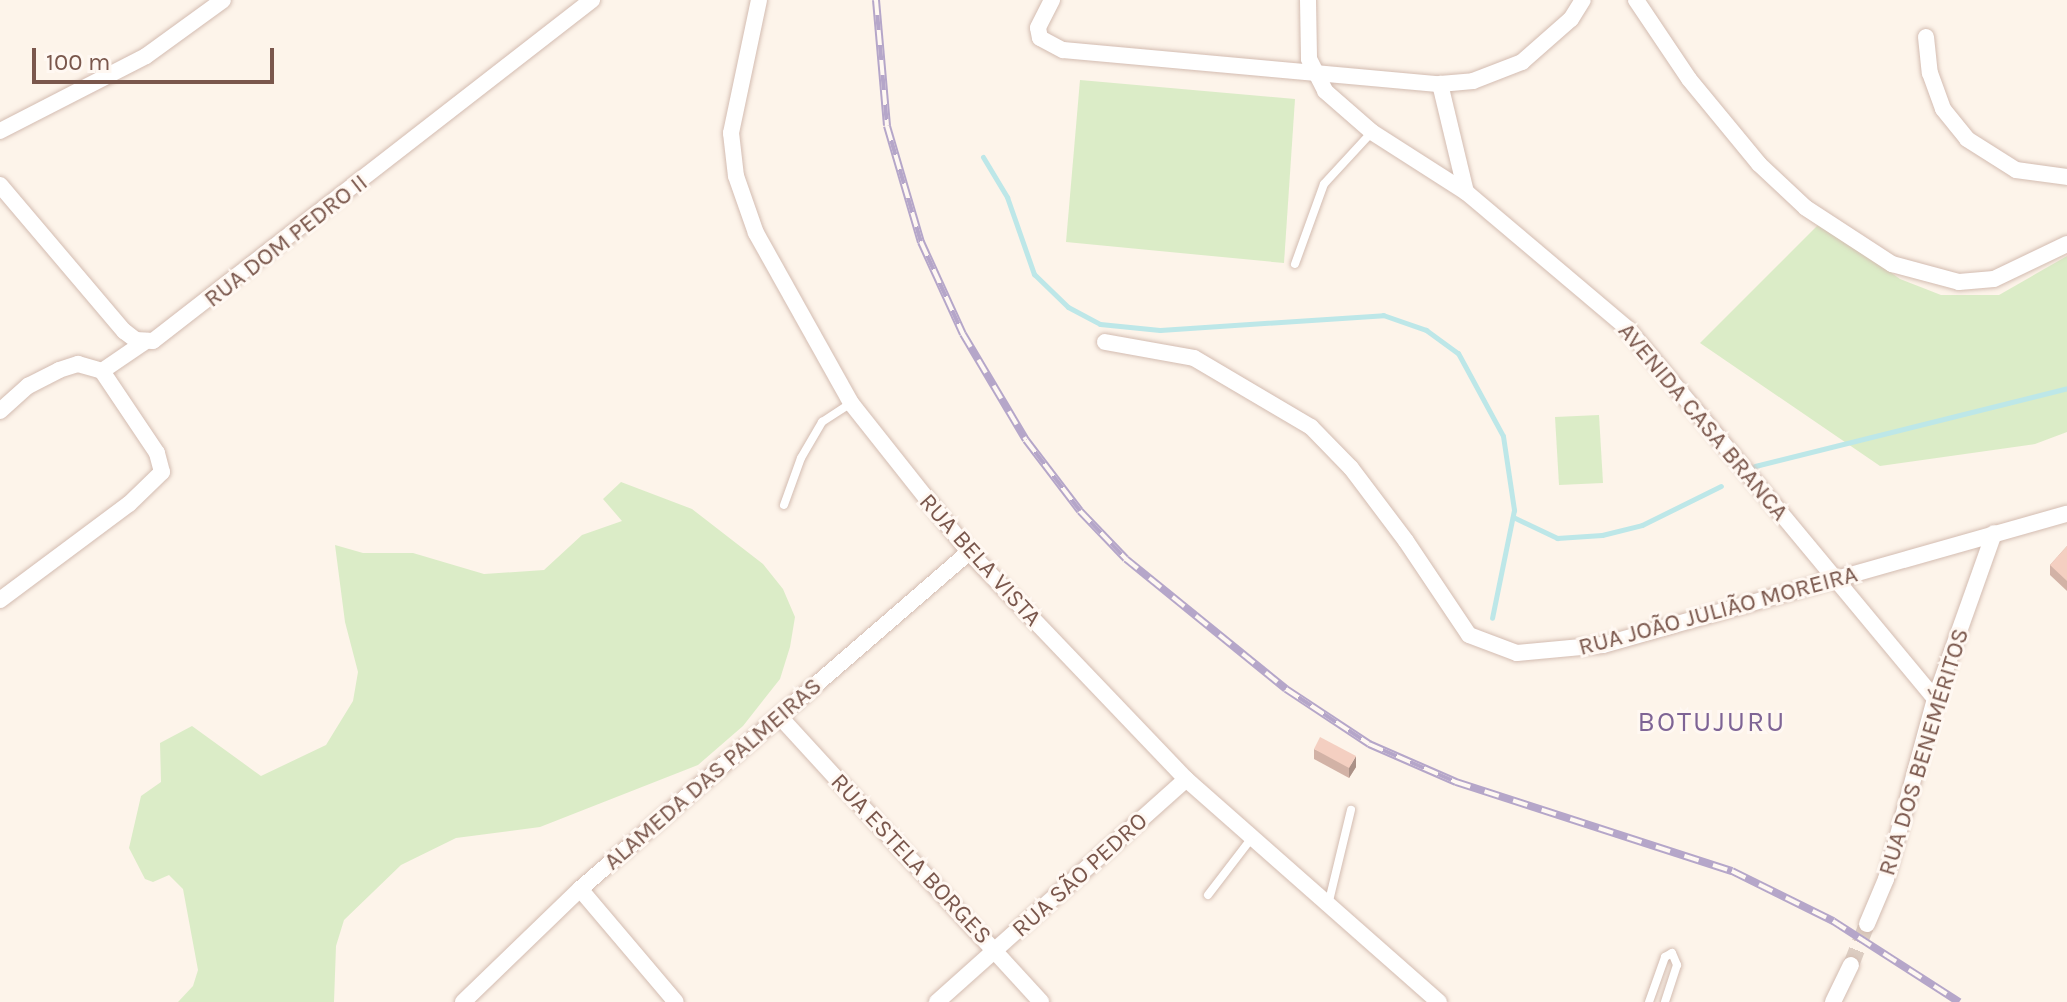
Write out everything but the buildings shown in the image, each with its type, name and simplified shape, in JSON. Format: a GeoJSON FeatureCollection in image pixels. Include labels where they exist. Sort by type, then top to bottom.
{"type":"FeatureCollection","features":[{"type":"Feature","properties":{"kind":"street"},"geometry":{"type":"LineString","coordinates":[[0,131],[146,56],[223,0]]}},
{"type":"Feature","properties":{"kind":"street","name":"RUA DOM PEDRO II"},"geometry":{"type":"LineString","coordinates":[[102,371],[146,341],[167,334],[592,0]]}},
{"type":"Feature","properties":{"kind":"street","name":"RUA BELA VISTA"},"geometry":{"type":"LineString","coordinates":[[759,0],[731,133],[736,176],[756,233],[851,403],[969,552],[1186,779],[1435,1001]]}},
{"type":"Feature","properties":{"kind":"street"},"geometry":{"type":"LineString","coordinates":[[1052,0],[1038,28],[1047,46],[1315,76],[1440,84],[1485,77],[1522,62],[1571,19],[1583,0]]}},
{"type":"Feature","properties":{"kind":"street","name":"AVENIDA CASA BRANCA"},"geometry":{"type":"LineString","coordinates":[[1308,0],[1305,32],[1315,76],[1339,107],[1372,132],[1466,192],[1647,349],[1935,699]]}},
{"type":"Feature","properties":{"kind":"street"},"geometry":{"type":"LineString","coordinates":[[1636,0],[1689,79],[1759,164],[1806,208],[1892,264],[1959,282],[1994,279],[2067,244]]}},
{"type":"Feature","properties":{"kind":"street"},"geometry":{"type":"LineString","coordinates":[[1926,37],[1930,73],[1943,109],[1967,139],[2016,170],[2067,177]]}},
{"type":"Feature","properties":{"kind":"street"},"geometry":{"type":"LineString","coordinates":[[1440,84],[1466,192]]}},
{"type":"Feature","properties":{"kind":"street"},"geometry":{"type":"LineString","coordinates":[[0,185],[124,331],[146,341]]}},
{"type":"Feature","properties":{"kind":"street","name":"RUA JOÃO JULIÃO MOREIRA"},"geometry":{"type":"LineString","coordinates":[[1105,342],[1194,358],[1311,427],[1351,468],[1406,541],[1469,635],[1501,650],[1558,653],[1603,645],[2067,514]]}},
{"type":"Feature","properties":{"kind":"street"},"geometry":{"type":"LineString","coordinates":[[0,411],[28,386],[59,370],[78,364],[102,371],[157,453],[162,472],[129,504],[0,600]]}},
{"type":"Feature","properties":{"kind":"street","name":"RUA DOS BENEMÉRITOS"},"geometry":{"type":"LineString","coordinates":[[1867,924],[1886,879],[1935,699],[1994,533]]}},
{"type":"Feature","properties":{"kind":"street","name":"ALAMEDA DAS PALMEIRAS"},"geometry":{"type":"LineString","coordinates":[[463,1002],[580,889],[969,552]]}},
{"type":"Feature","properties":{"kind":"street","name":"RUA ESTELA BORGES"},"geometry":{"type":"LineString","coordinates":[[781,718],[1041,1002]]}},
{"type":"Feature","properties":{"kind":"street","name":"RUA SÃO PEDRO"},"geometry":{"type":"LineString","coordinates":[[937,1002],[1186,779]]}},
{"type":"Feature","properties":{"kind":"street"},"geometry":{"type":"LineString","coordinates":[[580,889],[676,1002]]}},
{"type":"Feature","properties":{"kind":"street"},"geometry":{"type":"LineString","coordinates":[[1833,1002],[1851,965]]}},
{"type":"Feature","properties":{"kind":"lane"},"geometry":{"type":"LineString","coordinates":[[1295,264],[1324,184],[1372,132]]}},
{"type":"Feature","properties":{"kind":"lane"},"geometry":{"type":"LineString","coordinates":[[784,505],[801,458],[822,422],[851,403]]}},
{"type":"Feature","properties":{"kind":"lane"},"geometry":{"type":"LineString","coordinates":[[1327,906],[1351,810]]}},
{"type":"Feature","properties":{"kind":"lane"},"geometry":{"type":"LineString","coordinates":[[1208,895],[1251,839]]}},
{"type":"Feature","properties":{"kind":"lane"},"geometry":{"type":"LineString","coordinates":[[1649,1002],[1665,957],[1672,953],[1677,965],[1665,1002]]}},
{"type":"Feature","properties":{"kind":"green space"},"geometry":{"type":"Polygon","coordinates":[[[1080,80],[1295,99],[1284,263],[1066,242],[1080,80]]]}},
{"type":"Feature","properties":{"kind":"green space"},"geometry":{"type":"Polygon","coordinates":[[[1821,222],[1900,279],[1941,295],[1999,295],[2067,256],[2067,432],[2035,444],[1880,466],[1700,343],[1821,222]]]}},
{"type":"Feature","properties":{"kind":"green space"},"geometry":{"type":"Polygon","coordinates":[[[1599,415],[1603,483],[1559,485],[1555,417],[1599,415]]]}},
{"type":"Feature","properties":{"kind":"green space"},"geometry":{"type":"Polygon","coordinates":[[[621,482],[692,509],[763,564],[783,589],[795,617],[790,647],[780,679],[743,726],[698,765],[540,827],[456,838],[401,865],[344,920],[336,946],[334,1002],[178,1002],[193,986],[198,970],[183,889],[169,875],[153,882],[145,879],[129,848],[141,796],[161,782],[160,743],[192,726],[261,776],[326,745],[353,701],[358,672],[345,622],[335,545],[363,553],[413,553],[484,574],[544,570],[582,535],[622,521],[603,499],[621,482]]]}},
{"type":"Feature","properties":{"kind":"waterway"},"geometry":{"type":"LineString","coordinates":[[983,157],[1007,197],[1034,274],[1068,307],[1100,324],[1160,330],[1383,315],[1426,330],[1458,353],[1503,436],[1514,510],[1492,618]]}},
{"type":"Feature","properties":{"kind":"waterway"},"geometry":{"type":"LineString","coordinates":[[1755,466],[2067,388]]}},
{"type":"Feature","properties":{"kind":"waterway"},"geometry":{"type":"LineString","coordinates":[[1513,517],[1557,538],[1602,535],[1642,525],[1721,486]]}},
{"type":"Feature","properties":{"kind":"tunnel"},"geometry":{"type":"LineString","coordinates":[[1851,965],[1867,924]]}},
{"type":"Feature","properties":{"kind":"railway"},"geometry":{"type":"LineString","coordinates":[[876,0],[887,126],[921,242],[963,334],[1026,440],[1080,511],[1126,559],[1286,689],[1369,744],[1456,782],[1732,871],[1833,921],[1959,1002]]}},
{"type":"Feature","properties":{"kind":"district","name":"BOTUJURU"},"geometry":{"type":"Point","coordinates":[1712,722]}}]}
